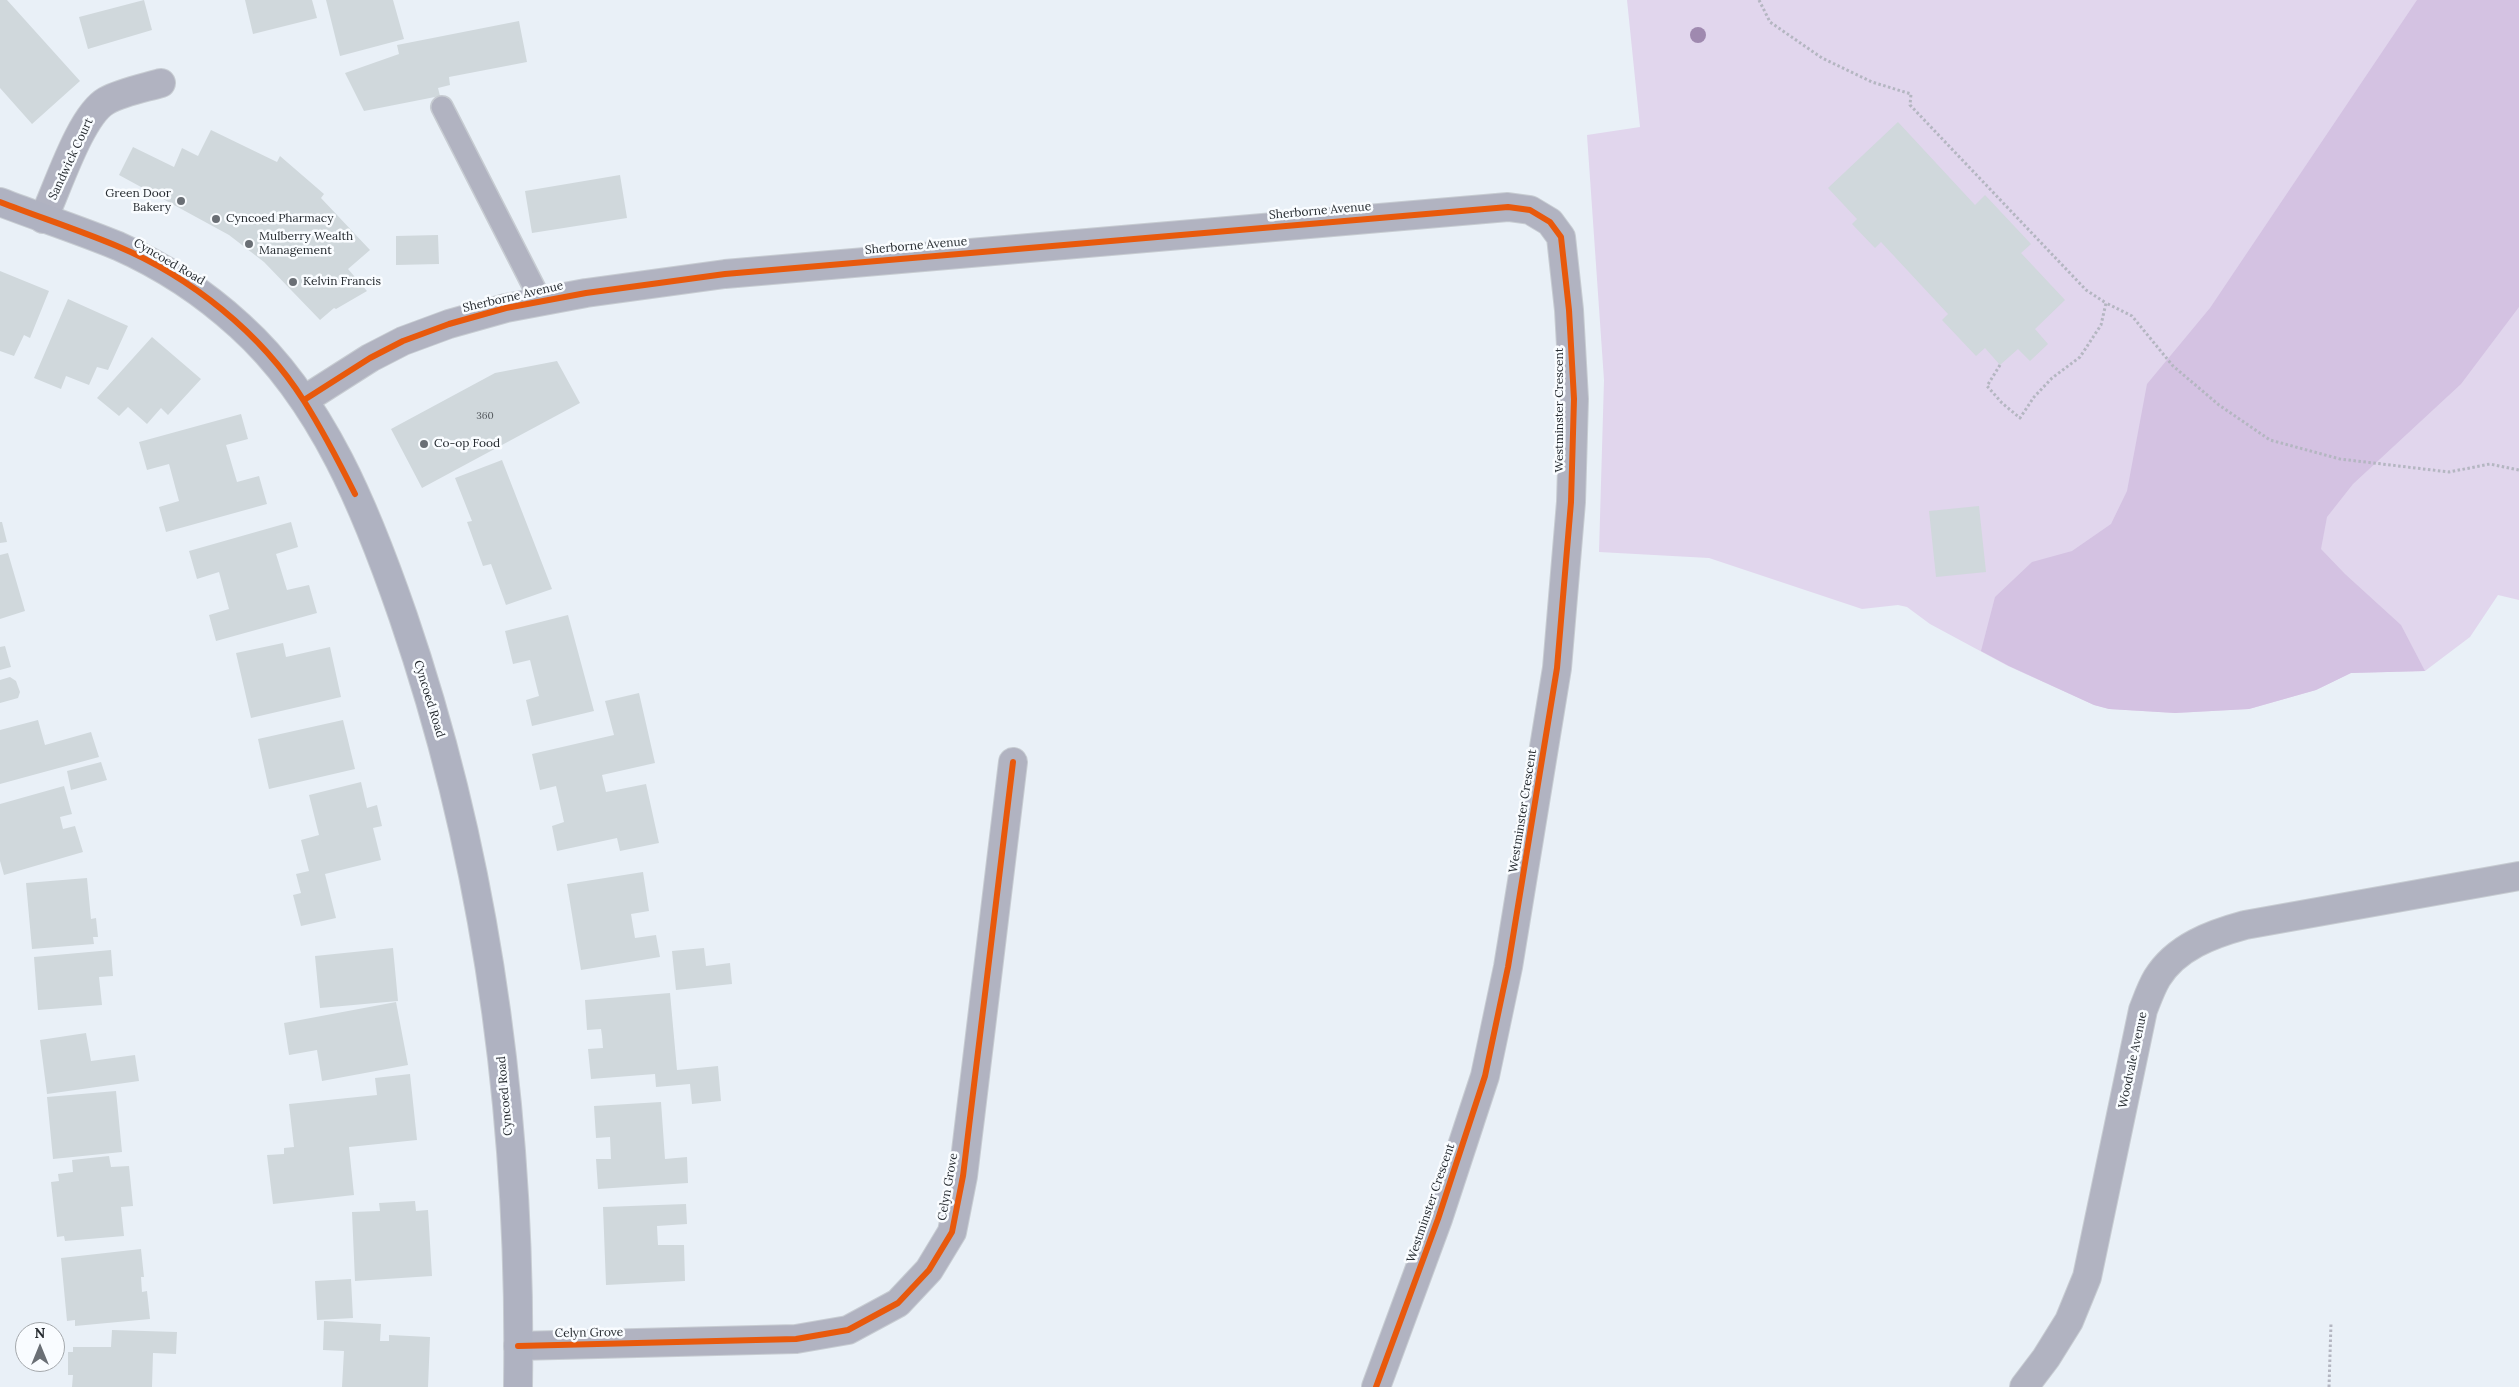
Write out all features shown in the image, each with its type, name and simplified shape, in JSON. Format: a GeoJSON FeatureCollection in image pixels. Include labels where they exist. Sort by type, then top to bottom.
{"type":"FeatureCollection","features":[{"type":"Feature","properties":{"kind":"street","name":"Sandwick Court"},"geometry":{"type":"LineString","coordinates":[[43,219],[84,125],[95,110],[107,101],[161,82]]}},
{"type":"Feature","properties":{"kind":"street","name":"Cyncoed Road"},"geometry":{"type":"LineString","coordinates":[[0,202],[118,246],[172,274],[201,293],[247,333],[277,365],[304,400],[355,494],[385,565],[429,695],[465,833],[499,1024],[513,1200],[518,1387]]}},
{"type":"Feature","properties":{"kind":"street","name":"Sherborne Avenue"},"geometry":{"type":"LineString","coordinates":[[304,400],[370,358],[402,341],[449,324],[541,301],[586,293],[725,274],[1508,206],[1530,210],[1550,222]]}},
{"type":"Feature","properties":{"kind":"street","name":"Westminster Crescent"},"geometry":{"type":"LineString","coordinates":[[1376,1387],[1438,1219],[1485,1076],[1508,967],[1557,668],[1570,520],[1574,399],[1572,343],[1561,237],[1550,222]]}},
{"type":"Feature","properties":{"kind":"street","name":"Celyn Grove"},"geometry":{"type":"LineString","coordinates":[[518,1346],[796,1339],[848,1330],[898,1303],[929,1270],[952,1232],[962,1176],[1013,762]]}},
{"type":"Feature","properties":{"kind":"street","name":"Woodvale Avenue"},"geometry":{"type":"LineString","coordinates":[[2024,1387],[2046,1358],[2069,1321],[2087,1277],[2143,1010],[2157,978],[2182,952],[2211,935],[2245,925],[2519,876]]}},
{"type":"Feature","properties":{"kind":"lane"},"geometry":{"type":"LineString","coordinates":[[442,107],[541,301]]}},
{"type":"Feature","properties":{"kind":"path"},"geometry":{"type":"LineString","coordinates":[[1759,0],[1770,22],[1822,58],[1872,82],[1911,94],[1910,105],[2086,290],[2132,316],[2173,366],[2219,405],[2270,440],[2340,459],[2439,471],[2449,472],[2490,464],[2519,470]]}},
{"type":"Feature","properties":{"kind":"path"},"geometry":{"type":"LineString","coordinates":[[2000,365],[1986,386],[2020,418],[2034,396],[2052,378],[2080,357],[2101,325],[2106,303]]}},
{"type":"Feature","properties":{"kind":"path"},"geometry":{"type":"LineString","coordinates":[[2329,1387],[2331,1323]]}},
{"type":"Feature","properties":{"kind":"shaded area"},"geometry":{"type":"Polygon","coordinates":[[[1627,0],[2519,0],[2519,600],[2498,595],[2470,637],[2425,671],[2351,673],[2316,690],[2249,709],[2175,713],[2109,709],[2094,705],[2008,666],[1930,624],[1907,607],[1898,605],[1862,609],[1709,558],[1599,552],[1604,380],[1587,135],[1640,127],[1627,0]]]}},
{"type":"Feature","properties":{"kind":"shaded area"},"geometry":{"type":"Polygon","coordinates":[[[2417,0],[2519,0],[2519,307],[2461,384],[2353,484],[2327,517],[2321,549],[2345,574],[2401,625],[2425,671],[2351,673],[2316,690],[2249,709],[2175,713],[2109,709],[2094,705],[1981,651],[1995,597],[2032,562],[2072,551],[2111,524],[2127,491],[2147,384],[2210,308],[2417,0]]]}},
{"type":"Feature","properties":{"kind":"building"},"geometry":{"type":"Polygon","coordinates":[[[0,0],[7,0],[80,81],[32,124],[0,88],[0,0]]]}},
{"type":"Feature","properties":{"kind":"building"},"geometry":{"type":"Polygon","coordinates":[[[144,0],[152,30],[88,49],[79,17],[144,0]]]}},
{"type":"Feature","properties":{"kind":"building"},"geometry":{"type":"Polygon","coordinates":[[[245,0],[312,0],[317,18],[253,34],[245,0]]]}},
{"type":"Feature","properties":{"kind":"building"},"geometry":{"type":"Polygon","coordinates":[[[326,0],[393,0],[404,39],[340,56],[326,0]]]}},
{"type":"Feature","properties":{"kind":"building"},"geometry":{"type":"Polygon","coordinates":[[[519,21],[527,62],[449,77],[450,85],[438,88],[440,96],[364,111],[345,73],[399,54],[397,45],[519,21]]]}},
{"type":"Feature","properties":{"kind":"building"},"geometry":{"type":"Polygon","coordinates":[[[1898,122],[1975,205],[1985,195],[2031,244],[2021,253],[2065,300],[2035,329],[2048,344],[2030,361],[2018,349],[2000,365],[1985,348],[1976,356],[1942,320],[1948,314],[1881,242],[1875,248],[1852,224],[1857,219],[1828,188],[1898,122]]]}},
{"type":"Feature","properties":{"kind":"building"},"geometry":{"type":"Polygon","coordinates":[[[211,130],[277,162],[280,156],[324,194],[321,198],[370,250],[348,269],[367,291],[336,309],[334,308],[320,320],[264,262],[229,235],[119,175],[133,147],[174,167],[182,148],[198,156],[211,130]]]}},
{"type":"Feature","properties":{"kind":"building"},"geometry":{"type":"Polygon","coordinates":[[[620,175],[627,218],[532,233],[525,191],[620,175]]]}},
{"type":"Feature","properties":{"kind":"building"},"geometry":{"type":"Polygon","coordinates":[[[438,235],[439,264],[396,265],[396,236],[438,235]]]}},
{"type":"Feature","properties":{"kind":"building"},"geometry":{"type":"Polygon","coordinates":[[[0,271],[49,291],[30,338],[24,335],[14,356],[0,351],[0,271]]]}},
{"type":"Feature","properties":{"kind":"building"},"geometry":{"type":"Polygon","coordinates":[[[68,299],[128,326],[108,370],[97,367],[89,385],[66,376],[61,389],[34,378],[68,299]]]}},
{"type":"Feature","properties":{"kind":"building"},"geometry":{"type":"Polygon","coordinates":[[[152,337],[201,379],[168,415],[161,408],[147,424],[128,407],[119,416],[97,398],[152,337]]]}},
{"type":"Feature","properties":{"kind":"building"},"geometry":{"type":"Polygon","coordinates":[[[557,361],[580,403],[422,488],[391,429],[495,373],[557,361]]]}},
{"type":"Feature","properties":{"kind":"building"},"geometry":{"type":"Polygon","coordinates":[[[241,414],[248,439],[226,445],[237,482],[259,476],[267,504],[166,532],[159,507],[179,501],[169,464],[147,470],[139,442],[241,414]]]}},
{"type":"Feature","properties":{"kind":"building"},"geometry":{"type":"Polygon","coordinates":[[[502,460],[552,589],[506,605],[491,564],[483,566],[467,522],[472,521],[455,478],[502,460]]]}},
{"type":"Feature","properties":{"kind":"building"},"geometry":{"type":"Polygon","coordinates":[[[1979,506],[1986,572],[1936,577],[1929,511],[1979,506]]]}},
{"type":"Feature","properties":{"kind":"building"},"geometry":{"type":"Polygon","coordinates":[[[0,522],[2,522],[7,542],[0,543],[0,522]]]}},
{"type":"Feature","properties":{"kind":"building"},"geometry":{"type":"Polygon","coordinates":[[[291,522],[298,547],[276,554],[287,590],[309,585],[317,613],[216,641],[209,615],[229,609],[219,572],[197,579],[189,551],[291,522]]]}},
{"type":"Feature","properties":{"kind":"building"},"geometry":{"type":"Polygon","coordinates":[[[8,553],[25,611],[0,619],[0,555],[8,553]]]}},
{"type":"Feature","properties":{"kind":"building"},"geometry":{"type":"Polygon","coordinates":[[[568,615],[594,711],[532,726],[526,700],[539,696],[530,660],[513,664],[505,631],[568,615]]]}},
{"type":"Feature","properties":{"kind":"building"},"geometry":{"type":"Polygon","coordinates":[[[283,643],[286,657],[330,647],[341,697],[251,718],[236,653],[283,643]]]}},
{"type":"Feature","properties":{"kind":"building"},"geometry":{"type":"Polygon","coordinates":[[[5,646],[11,667],[0,670],[0,647],[5,646]]]}},
{"type":"Feature","properties":{"kind":"building"},"geometry":{"type":"Polygon","coordinates":[[[10,677],[16,681],[20,692],[18,698],[0,703],[0,680],[10,677]]]}},
{"type":"Feature","properties":{"kind":"building"},"geometry":{"type":"Polygon","coordinates":[[[639,693],[655,763],[602,775],[606,792],[646,784],[659,843],[620,851],[617,838],[557,851],[552,826],[564,822],[556,786],[540,790],[532,754],[614,735],[605,701],[639,693]]]}},
{"type":"Feature","properties":{"kind":"building"},"geometry":{"type":"Polygon","coordinates":[[[38,720],[45,745],[91,732],[99,757],[0,784],[0,730],[38,720]]]}},
{"type":"Feature","properties":{"kind":"building"},"geometry":{"type":"Polygon","coordinates":[[[343,720],[355,769],[269,789],[258,739],[343,720]]]}},
{"type":"Feature","properties":{"kind":"building"},"geometry":{"type":"Polygon","coordinates":[[[101,762],[107,780],[71,790],[67,771],[101,762]]]}},
{"type":"Feature","properties":{"kind":"building"},"geometry":{"type":"Polygon","coordinates":[[[361,782],[367,808],[377,805],[382,826],[373,828],[381,860],[325,874],[336,918],[301,926],[293,895],[301,893],[296,874],[309,871],[301,840],[319,835],[309,795],[361,782]]]}},
{"type":"Feature","properties":{"kind":"building"},"geometry":{"type":"Polygon","coordinates":[[[64,786],[72,814],[60,817],[63,829],[75,826],[83,852],[4,875],[0,861],[0,804],[64,786]]]}},
{"type":"Feature","properties":{"kind":"building"},"geometry":{"type":"Polygon","coordinates":[[[643,872],[649,911],[631,914],[635,938],[656,935],[660,957],[581,970],[567,884],[643,872]]]}},
{"type":"Feature","properties":{"kind":"building"},"geometry":{"type":"Polygon","coordinates":[[[87,878],[91,919],[96,918],[98,937],[93,937],[94,944],[32,949],[26,883],[87,878]]]}},
{"type":"Feature","properties":{"kind":"building"},"geometry":{"type":"Polygon","coordinates":[[[393,948],[398,1001],[320,1008],[315,956],[393,948]]]}},
{"type":"Feature","properties":{"kind":"building"},"geometry":{"type":"Polygon","coordinates":[[[704,948],[706,966],[730,963],[732,984],[676,990],[672,951],[704,948]]]}},
{"type":"Feature","properties":{"kind":"building"},"geometry":{"type":"Polygon","coordinates":[[[111,950],[113,976],[99,977],[102,1005],[38,1010],[34,957],[111,950]]]}},
{"type":"Feature","properties":{"kind":"building"},"geometry":{"type":"Polygon","coordinates":[[[670,993],[677,1070],[718,1066],[721,1101],[692,1104],[690,1084],[656,1087],[655,1074],[591,1079],[588,1049],[603,1048],[601,1029],[587,1030],[585,1000],[670,993]]]}},
{"type":"Feature","properties":{"kind":"building"},"geometry":{"type":"Polygon","coordinates":[[[396,1002],[408,1065],[322,1081],[317,1050],[289,1055],[284,1023],[396,1002]]]}},
{"type":"Feature","properties":{"kind":"building"},"geometry":{"type":"Polygon","coordinates":[[[86,1033],[91,1061],[135,1055],[139,1081],[47,1094],[40,1040],[86,1033]]]}},
{"type":"Feature","properties":{"kind":"building"},"geometry":{"type":"Polygon","coordinates":[[[410,1074],[417,1140],[349,1147],[354,1195],[273,1204],[267,1155],[284,1154],[284,1148],[294,1147],[289,1104],[377,1095],[375,1078],[410,1074]]]}},
{"type":"Feature","properties":{"kind":"building"},"geometry":{"type":"Polygon","coordinates":[[[116,1091],[122,1152],[53,1159],[47,1097],[116,1091]]]}},
{"type":"Feature","properties":{"kind":"building"},"geometry":{"type":"Polygon","coordinates":[[[661,1102],[665,1159],[687,1157],[688,1183],[598,1189],[596,1159],[611,1159],[610,1137],[596,1138],[594,1106],[661,1102]]]}},
{"type":"Feature","properties":{"kind":"building"},"geometry":{"type":"Polygon","coordinates":[[[109,1156],[111,1167],[129,1166],[133,1206],[121,1207],[124,1236],[65,1241],[64,1236],[57,1237],[51,1182],[59,1181],[58,1174],[73,1172],[72,1160],[109,1156]]]}},
{"type":"Feature","properties":{"kind":"building"},"geometry":{"type":"Polygon","coordinates":[[[415,1201],[416,1211],[428,1210],[432,1276],[355,1281],[352,1212],[380,1211],[379,1203],[415,1201]]]}},
{"type":"Feature","properties":{"kind":"building"},"geometry":{"type":"Polygon","coordinates":[[[686,1204],[687,1224],[657,1226],[658,1245],[684,1245],[685,1281],[606,1285],[603,1207],[686,1204]]]}},
{"type":"Feature","properties":{"kind":"building"},"geometry":{"type":"Polygon","coordinates":[[[141,1249],[144,1277],[141,1277],[142,1292],[147,1291],[150,1319],[75,1326],[75,1320],[67,1321],[61,1258],[141,1249]]]}},
{"type":"Feature","properties":{"kind":"building"},"geometry":{"type":"Polygon","coordinates":[[[351,1279],[353,1318],[317,1320],[315,1281],[351,1279]]]}},
{"type":"Feature","properties":{"kind":"building"},"geometry":{"type":"Polygon","coordinates":[[[324,1321],[381,1324],[380,1341],[389,1341],[389,1335],[430,1337],[428,1387],[342,1387],[344,1351],[323,1350],[324,1321]]]}},
{"type":"Feature","properties":{"kind":"building"},"geometry":{"type":"Polygon","coordinates":[[[112,1330],[177,1332],[176,1354],[153,1353],[152,1387],[72,1387],[73,1375],[68,1375],[68,1352],[73,1352],[73,1347],[111,1347],[112,1330]]]}},
{"type":"Feature","properties":{"kind":"cycle path"},"geometry":{"type":"LineString","coordinates":[[0,202],[103,240],[145,259],[197,291],[222,310],[267,352],[287,376],[318,424],[355,494]]}},
{"type":"Feature","properties":{"kind":"cycle path"},"geometry":{"type":"LineString","coordinates":[[304,400],[370,358],[403,341],[449,324],[506,308],[586,293],[725,274],[1508,207],[1530,210],[1550,222],[1561,237],[1569,310],[1574,399],[1571,502],[1557,668],[1508,967],[1485,1076],[1438,1219],[1376,1387]]}},
{"type":"Feature","properties":{"kind":"cycle path"},"geometry":{"type":"LineString","coordinates":[[518,1346],[796,1339],[848,1330],[898,1303],[929,1270],[952,1232],[963,1176],[1013,762]]}},
{"type":"Feature","properties":{"kind":"place","name":"Green Door Bakery"},"geometry":{"type":"Point","coordinates":[181,201]}},
{"type":"Feature","properties":{"kind":"place","name":"Cyncoed Pharmacy"},"geometry":{"type":"Point","coordinates":[216,219]}},
{"type":"Feature","properties":{"kind":"place","name":"Mulberry Wealth Management"},"geometry":{"type":"Point","coordinates":[249,244]}},
{"type":"Feature","properties":{"kind":"place","name":"Kelvin Francis"},"geometry":{"type":"Point","coordinates":[293,282]}},
{"type":"Feature","properties":{"kind":"place","name":"Co-op Food"},"geometry":{"type":"Point","coordinates":[424,444]}}]}
